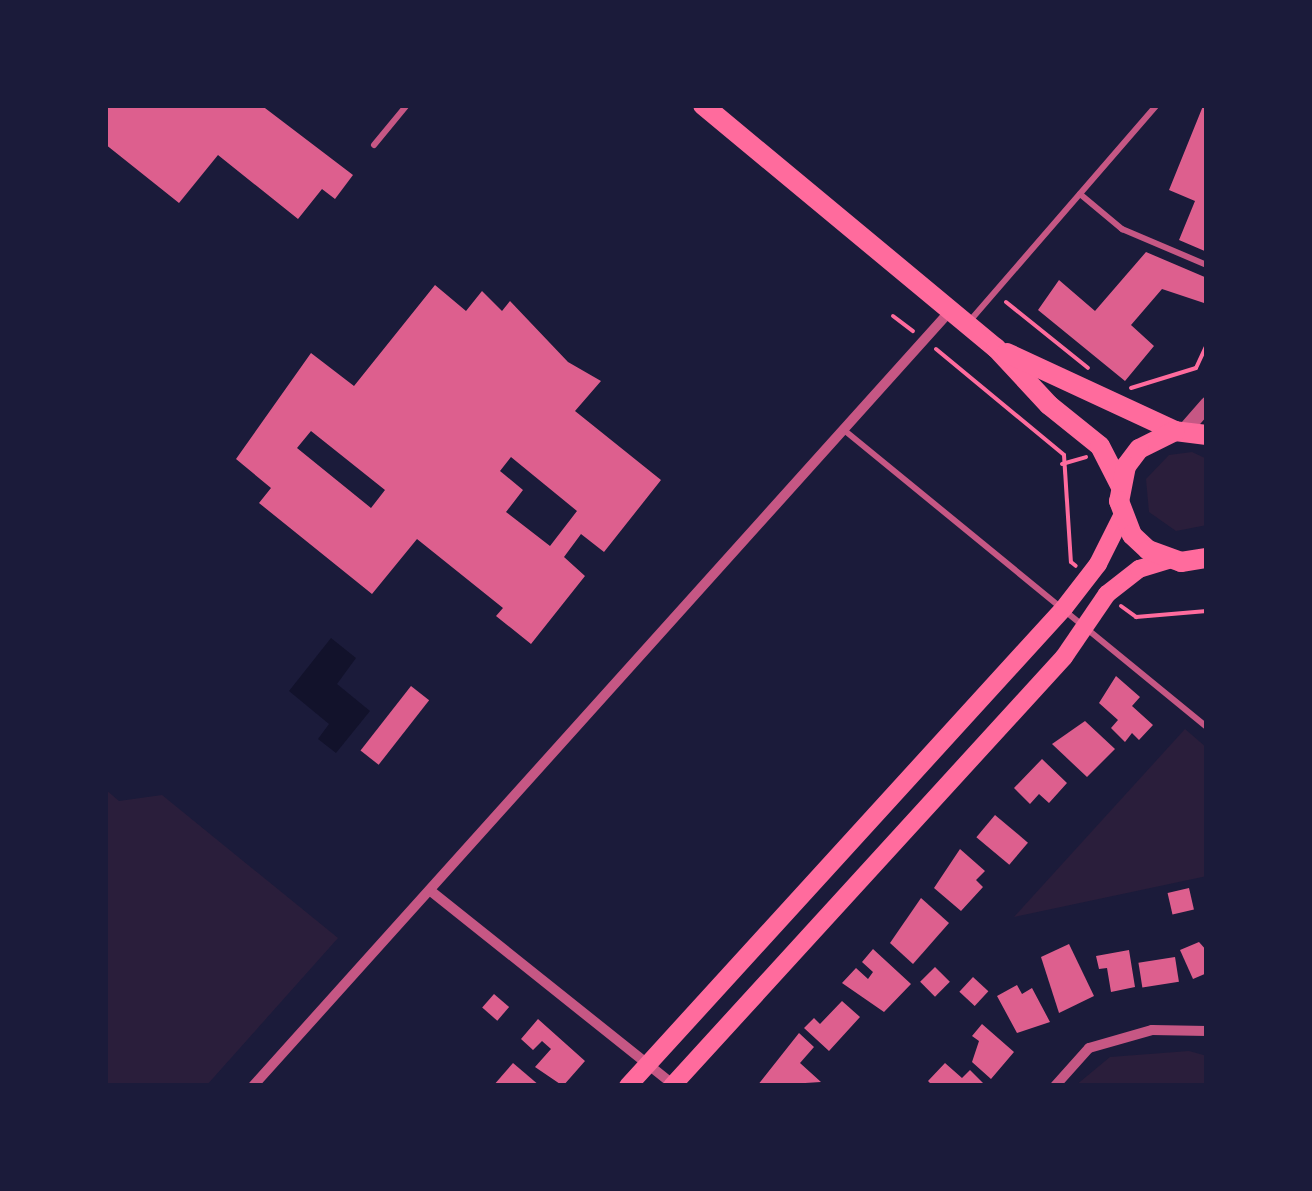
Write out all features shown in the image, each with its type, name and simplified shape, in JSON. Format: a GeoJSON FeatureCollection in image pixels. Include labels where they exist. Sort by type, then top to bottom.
{"type":"FeatureCollection","features":[{"type":"Feature","properties":{"kind":"main road"},"geometry":{"type":"LineString","coordinates":[[715,109],[996,348],[1048,405],[1100,446],[1120,485],[1122,516],[1140,543],[1174,561]]}},
{"type":"Feature","properties":{"kind":"main road"},"geometry":{"type":"LineString","coordinates":[[996,348],[1180,431],[1207,435]]}},
{"type":"Feature","properties":{"kind":"main road"},"geometry":{"type":"LineString","coordinates":[[1120,485],[1138,449],[1180,431]]}},
{"type":"Feature","properties":{"kind":"main road"},"geometry":{"type":"LineString","coordinates":[[628,1086],[1064,608],[1098,564],[1122,516]]}},
{"type":"Feature","properties":{"kind":"main road"},"geometry":{"type":"LineString","coordinates":[[674,1086],[1087,627],[1122,581],[1174,561],[1207,558]]}},
{"type":"Feature","properties":{"kind":"street"},"geometry":{"type":"LineString","coordinates":[[253,1086],[432,892],[844,430],[959,317]]}},
{"type":"Feature","properties":{"kind":"street"},"geometry":{"type":"LineString","coordinates":[[1180,431],[1207,404]]}},
{"type":"Feature","properties":{"kind":"street"},"geometry":{"type":"LineString","coordinates":[[1174,561],[1207,570]]}},
{"type":"Feature","properties":{"kind":"street"},"geometry":{"type":"LineString","coordinates":[[432,892],[674,1086]]}},
{"type":"Feature","properties":{"kind":"street"},"geometry":{"type":"LineString","coordinates":[[1055,1086],[1088,1048],[1152,1030],[1207,1031]]}},
{"type":"Feature","properties":{"kind":"lane"},"geometry":{"type":"LineString","coordinates":[[374,145],[407,105]]}},
{"type":"Feature","properties":{"kind":"lane"},"geometry":{"type":"LineString","coordinates":[[959,317],[994,293],[1157,105]]}},
{"type":"Feature","properties":{"kind":"lane"},"geometry":{"type":"LineString","coordinates":[[1080,194],[1122,229],[1207,265]]}},
{"type":"Feature","properties":{"kind":"lane"},"geometry":{"type":"LineString","coordinates":[[844,430],[1207,727]]}},
{"type":"Feature","properties":{"kind":"path"},"geometry":{"type":"LineString","coordinates":[[994,293],[1099,376]]}},
{"type":"Feature","properties":{"kind":"path"},"geometry":{"type":"LineString","coordinates":[[893,316],[908,328]]}},
{"type":"Feature","properties":{"kind":"path"},"geometry":{"type":"LineString","coordinates":[[1198,364],[1207,344]]}},
{"type":"Feature","properties":{"kind":"path"},"geometry":{"type":"LineString","coordinates":[[942,353],[1064,456],[1071,562],[1078,566]]}},
{"type":"Feature","properties":{"kind":"path"},"geometry":{"type":"LineString","coordinates":[[1114,388],[1198,364],[1207,367]]}},
{"type":"Feature","properties":{"kind":"path"},"geometry":{"type":"LineString","coordinates":[[1125,610],[1136,617],[1207,611]]}},
{"type":"Feature","properties":{"kind":"shaded area"},"geometry":{"type":"Polygon","coordinates":[[[1192,452],[1207,459],[1207,525],[1176,531],[1149,512],[1146,479],[1169,455],[1192,452]]]}},
{"type":"Feature","properties":{"kind":"shaded area"},"geometry":{"type":"Polygon","coordinates":[[[331,638],[356,658],[337,684],[370,711],[336,753],[318,739],[329,724],[289,691],[331,638]]]}},
{"type":"Feature","properties":{"kind":"shaded area"},"geometry":{"type":"Polygon","coordinates":[[[1185,729],[1207,748],[1207,876],[1014,917],[1185,729]]]}},
{"type":"Feature","properties":{"kind":"shaded area"},"geometry":{"type":"Polygon","coordinates":[[[105,789],[119,801],[162,795],[338,938],[206,1086],[105,1086],[105,789]]]}},
{"type":"Feature","properties":{"kind":"shaded area"},"geometry":{"type":"Polygon","coordinates":[[[1189,1051],[1207,1056],[1207,1086],[1075,1086],[1110,1057],[1189,1051]]]}},
{"type":"Feature","properties":{"kind":"building"},"geometry":{"type":"Polygon","coordinates":[[[105,105],[261,105],[353,175],[335,199],[322,189],[298,219],[218,155],[179,203],[105,144],[105,105]]]}},
{"type":"Feature","properties":{"kind":"building"},"geometry":{"type":"Polygon","coordinates":[[[1203,106],[1207,107],[1207,252],[1179,240],[1195,201],[1169,190],[1203,106]]]}},
{"type":"Feature","properties":{"kind":"building"},"geometry":{"type":"Polygon","coordinates":[[[1146,252],[1207,278],[1207,304],[1162,289],[1131,325],[1154,346],[1125,381],[1038,310],[1059,280],[1095,311],[1146,252]]]}},
{"type":"Feature","properties":{"kind":"building"},"geometry":{"type":"Polygon","coordinates":[[[435,285],[466,311],[482,291],[502,311],[510,301],[568,362],[601,381],[575,411],[661,480],[604,552],[581,534],[564,557],[585,576],[531,644],[496,616],[503,608],[417,539],[372,594],[259,503],[271,488],[236,459],[311,353],[354,386],[435,285]],[[311,431],[297,448],[371,508],[385,490],[311,431]],[[511,457],[500,471],[523,490],[506,512],[550,546],[577,511],[511,457]]]}},
{"type":"Feature","properties":{"kind":"building"},"geometry":{"type":"Polygon","coordinates":[[[1116,676],[1140,697],[1132,706],[1153,725],[1139,740],[1132,733],[1125,742],[1111,728],[1118,720],[1099,703],[1116,676]]]}},
{"type":"Feature","properties":{"kind":"building"},"geometry":{"type":"Polygon","coordinates":[[[411,686],[429,700],[379,765],[361,751],[411,686]]]}},
{"type":"Feature","properties":{"kind":"building"},"geometry":{"type":"Polygon","coordinates":[[[1085,721],[1115,749],[1087,777],[1052,744],[1085,721]]]}},
{"type":"Feature","properties":{"kind":"building"},"geometry":{"type":"Polygon","coordinates":[[[1042,759],[1067,783],[1049,803],[1039,794],[1030,804],[1014,788],[1042,759]]]}},
{"type":"Feature","properties":{"kind":"building"},"geometry":{"type":"Polygon","coordinates":[[[995,815],[1028,843],[1009,865],[976,837],[995,815]]]}},
{"type":"Feature","properties":{"kind":"building"},"geometry":{"type":"Polygon","coordinates":[[[960,849],[985,871],[976,880],[983,887],[961,911],[934,888],[960,849]]]}},
{"type":"Feature","properties":{"kind":"building"},"geometry":{"type":"Polygon","coordinates":[[[1189,888],[1194,909],[1173,914],[1168,893],[1189,888]]]}},
{"type":"Feature","properties":{"kind":"building"},"geometry":{"type":"Polygon","coordinates":[[[921,898],[949,923],[913,964],[890,943],[921,898]]]}},
{"type":"Feature","properties":{"kind":"building"},"geometry":{"type":"Polygon","coordinates":[[[1199,942],[1207,951],[1207,973],[1193,979],[1180,950],[1199,942]]]}},
{"type":"Feature","properties":{"kind":"building"},"geometry":{"type":"Polygon","coordinates":[[[1069,944],[1094,996],[1059,1013],[1041,957],[1069,944]]]}},
{"type":"Feature","properties":{"kind":"building"},"geometry":{"type":"Polygon","coordinates":[[[873,949],[911,984],[884,1012],[842,983],[856,968],[868,979],[873,972],[862,962],[873,949]]]}},
{"type":"Feature","properties":{"kind":"building"},"geometry":{"type":"Polygon","coordinates":[[[1129,950],[1135,987],[1111,992],[1107,968],[1099,969],[1096,956],[1129,950]]]}},
{"type":"Feature","properties":{"kind":"building"},"geometry":{"type":"Polygon","coordinates":[[[1175,957],[1179,982],[1142,987],[1138,963],[1175,957]]]}},
{"type":"Feature","properties":{"kind":"building"},"geometry":{"type":"Polygon","coordinates":[[[935,967],[950,982],[935,997],[920,982],[935,967]]]}},
{"type":"Feature","properties":{"kind":"building"},"geometry":{"type":"Polygon","coordinates":[[[973,977],[988,991],[975,1006],[959,992],[973,977]]]}},
{"type":"Feature","properties":{"kind":"building"},"geometry":{"type":"Polygon","coordinates":[[[1017,985],[1022,994],[1032,988],[1050,1022],[1017,1033],[997,996],[1017,985]]]}},
{"type":"Feature","properties":{"kind":"building"},"geometry":{"type":"Polygon","coordinates":[[[494,994],[509,1007],[497,1021],[482,1008],[494,994]]]}},
{"type":"Feature","properties":{"kind":"building"},"geometry":{"type":"Polygon","coordinates":[[[842,1001],[860,1017],[829,1051],[804,1028],[814,1018],[820,1024],[842,1001]]]}},
{"type":"Feature","properties":{"kind":"building"},"geometry":{"type":"Polygon","coordinates":[[[538,1019],[585,1061],[563,1086],[535,1067],[551,1049],[542,1041],[533,1050],[521,1039],[538,1019]]]}},
{"type":"Feature","properties":{"kind":"building"},"geometry":{"type":"Polygon","coordinates":[[[982,1024],[1014,1052],[991,1079],[972,1062],[979,1041],[972,1036],[982,1024]]]}},
{"type":"Feature","properties":{"kind":"building"},"geometry":{"type":"Polygon","coordinates":[[[799,1033],[814,1047],[800,1063],[821,1082],[757,1086],[799,1033]]]}},
{"type":"Feature","properties":{"kind":"building"},"geometry":{"type":"Polygon","coordinates":[[[513,1063],[540,1086],[493,1086],[513,1063]]]}},
{"type":"Feature","properties":{"kind":"building"},"geometry":{"type":"Polygon","coordinates":[[[945,1063],[962,1078],[970,1070],[986,1086],[933,1086],[928,1081],[945,1063]]]}}]}
